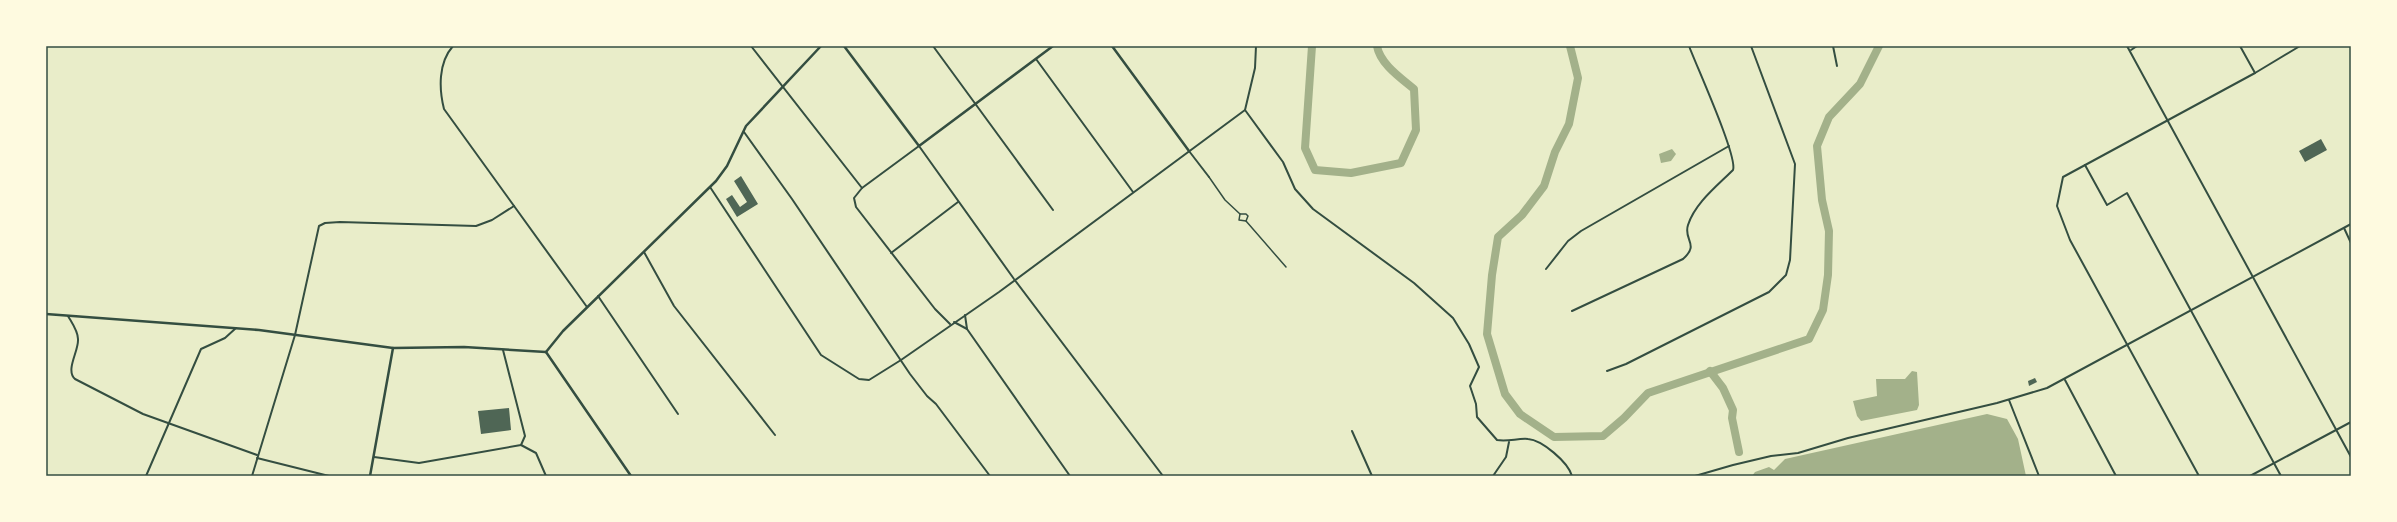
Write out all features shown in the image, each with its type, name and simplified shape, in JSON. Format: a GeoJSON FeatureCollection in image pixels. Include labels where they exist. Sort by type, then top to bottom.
{"type":"FeatureCollection","features":[{"type":"Feature","properties":{"kind":"street"},"geometry":{"type":"LineString","coordinates":[[453,46],[441,75],[441,92],[444,109],[587,307]]}},
{"type":"Feature","properties":{"kind":"street"},"geometry":{"type":"LineString","coordinates":[[751,46],[862,188]]}},
{"type":"Feature","properties":{"kind":"street"},"geometry":{"type":"LineString","coordinates":[[546,352],[563,331],[710,187],[727,166],[743,131],[821,46]]}},
{"type":"Feature","properties":{"kind":"street"},"geometry":{"type":"LineString","coordinates":[[844,46],[919,146],[1014,279],[1163,476]]}},
{"type":"Feature","properties":{"kind":"street"},"geometry":{"type":"LineString","coordinates":[[933,46],[1053,210]]}},
{"type":"Feature","properties":{"kind":"street"},"geometry":{"type":"LineString","coordinates":[[950,324],[935,309],[854,204],[855,195],[862,188],[1053,46]]}},
{"type":"Feature","properties":{"kind":"street"},"geometry":{"type":"LineString","coordinates":[[1112,46],[1226,200],[1240,214],[1246,214],[1248,216],[1246,221]]}},
{"type":"Feature","properties":{"kind":"street"},"geometry":{"type":"LineString","coordinates":[[710,187],[821,355],[859,379],[872,379],[902,360],[950,324],[965,315],[1245,110],[1256,68],[1256,46]]}},
{"type":"Feature","properties":{"kind":"street"},"geometry":{"type":"LineString","coordinates":[[1572,311],[1683,259],[1689,254],[1692,247],[1687,227],[1693,213],[1735,166],[1729,146],[1689,46]]}},
{"type":"Feature","properties":{"kind":"street"},"geometry":{"type":"LineString","coordinates":[[1607,370],[1626,364],[1768,292],[1786,275],[1790,260],[1795,164],[1751,46]]}},
{"type":"Feature","properties":{"kind":"street"},"geometry":{"type":"LineString","coordinates":[[1833,46],[1837,66]]}},
{"type":"Feature","properties":{"kind":"street"},"geometry":{"type":"LineString","coordinates":[[2127,46],[2131,50],[2166,120],[2351,457]]}},
{"type":"Feature","properties":{"kind":"street"},"geometry":{"type":"LineString","coordinates":[[2131,50],[2138,46]]}},
{"type":"Feature","properties":{"kind":"street"},"geometry":{"type":"LineString","coordinates":[[2240,46],[2255,73]]}},
{"type":"Feature","properties":{"kind":"street"},"geometry":{"type":"LineString","coordinates":[[2199,476],[2083,266],[2057,206],[2063,177],[2255,73],[2300,46]]}},
{"type":"Feature","properties":{"kind":"street"},"geometry":{"type":"LineString","coordinates":[[1036,59],[1133,192]]}},
{"type":"Feature","properties":{"kind":"street"},"geometry":{"type":"LineString","coordinates":[[1245,110],[1283,162],[1295,189],[1305,202],[1395,271],[1414,283],[1453,318],[1469,344],[1479,367],[1470,386],[1476,404],[1477,417],[1497,440],[1509,442],[1530,439],[1560,455],[1572,476]]}},
{"type":"Feature","properties":{"kind":"street"},"geometry":{"type":"LineString","coordinates":[[743,131],[927,396],[936,404],[990,476]]}},
{"type":"Feature","properties":{"kind":"street"},"geometry":{"type":"LineString","coordinates":[[1546,269],[1568,241],[1581,231],[1729,146]]}},
{"type":"Feature","properties":{"kind":"street"},"geometry":{"type":"LineString","coordinates":[[2085,165],[2107,205],[2127,193],[2281,476]]}},
{"type":"Feature","properties":{"kind":"street"},"geometry":{"type":"LineString","coordinates":[[891,253],[958,202]]}},
{"type":"Feature","properties":{"kind":"street"},"geometry":{"type":"LineString","coordinates":[[252,476],[295,335],[317,229],[322,224],[340,222],[476,226],[492,220],[514,206]]}},
{"type":"Feature","properties":{"kind":"street"},"geometry":{"type":"LineString","coordinates":[[1240,214],[1239,220],[1246,221],[1286,267]]}},
{"type":"Feature","properties":{"kind":"street"},"geometry":{"type":"LineString","coordinates":[[1695,476],[1771,456],[1798,453],[1848,438],[2009,400],[2065,380],[2253,276],[2351,224]]}},
{"type":"Feature","properties":{"kind":"street"},"geometry":{"type":"LineString","coordinates":[[2344,228],[2351,243]]}},
{"type":"Feature","properties":{"kind":"street"},"geometry":{"type":"LineString","coordinates":[[643,251],[674,306],[775,435]]}},
{"type":"Feature","properties":{"kind":"street"},"geometry":{"type":"LineString","coordinates":[[598,296],[678,414]]}},
{"type":"Feature","properties":{"kind":"street"},"geometry":{"type":"LineString","coordinates":[[46,314],[236,328],[393,348],[464,347],[546,352]]}},
{"type":"Feature","properties":{"kind":"street"},"geometry":{"type":"LineString","coordinates":[[965,315],[967,329]]}},
{"type":"Feature","properties":{"kind":"street"},"geometry":{"type":"LineString","coordinates":[[68,316],[77,332],[78,341],[72,371],[73,377],[143,414],[168,424],[257,457],[329,476]]}},
{"type":"Feature","properties":{"kind":"street"},"geometry":{"type":"LineString","coordinates":[[954,322],[967,329],[1070,476]]}},
{"type":"Feature","properties":{"kind":"street"},"geometry":{"type":"LineString","coordinates":[[146,476],[201,349],[225,338],[236,328]]}},
{"type":"Feature","properties":{"kind":"street"},"geometry":{"type":"LineString","coordinates":[[370,476],[393,348]]}},
{"type":"Feature","properties":{"kind":"street"},"geometry":{"type":"LineString","coordinates":[[503,350],[525,436],[521,445]]}},
{"type":"Feature","properties":{"kind":"street"},"geometry":{"type":"LineString","coordinates":[[546,352],[632,476]]}},
{"type":"Feature","properties":{"kind":"street"},"geometry":{"type":"LineString","coordinates":[[2065,380],[2116,476]]}},
{"type":"Feature","properties":{"kind":"street"},"geometry":{"type":"LineString","coordinates":[[2009,400],[2039,476]]}},
{"type":"Feature","properties":{"kind":"street"},"geometry":{"type":"LineString","coordinates":[[2250,476],[2273,462],[2337,431],[2351,422]]}},
{"type":"Feature","properties":{"kind":"street"},"geometry":{"type":"LineString","coordinates":[[1352,431],[1372,476]]}},
{"type":"Feature","properties":{"kind":"street"},"geometry":{"type":"LineString","coordinates":[[1493,476],[1506,457],[1509,442]]}},
{"type":"Feature","properties":{"kind":"street"},"geometry":{"type":"LineString","coordinates":[[374,457],[419,463],[521,445],[536,453],[546,476]]}},
{"type":"Feature","properties":{"kind":"shaded area"},"geometry":{"type":"Polygon","coordinates":[[[1672,149],[1676,154],[1671,161],[1661,163],[1659,154],[1672,149]]]}},
{"type":"Feature","properties":{"kind":"shaded area"},"geometry":{"type":"Polygon","coordinates":[[[1912,371],[1917,372],[1919,405],[1917,410],[1861,421],[1857,416],[1853,401],[1877,396],[1876,379],[1905,379],[1912,371]]]}},
{"type":"Feature","properties":{"kind":"shaded area"},"geometry":{"type":"Polygon","coordinates":[[[1987,414],[2007,419],[2018,439],[2026,476],[1752,476],[1755,472],[1769,467],[1774,470],[1785,459],[1987,414]]]}},
{"type":"Feature","properties":{"kind":"building"},"geometry":{"type":"Polygon","coordinates":[[[2321,139],[2327,150],[2305,162],[2299,151],[2321,139]]]}},
{"type":"Feature","properties":{"kind":"building"},"geometry":{"type":"Polygon","coordinates":[[[741,176],[758,204],[737,217],[726,199],[732,195],[740,207],[747,202],[734,181],[741,176]]]}},
{"type":"Feature","properties":{"kind":"building"},"geometry":{"type":"Polygon","coordinates":[[[2035,378],[2037,382],[2029,386],[2028,381],[2035,378]]]}},
{"type":"Feature","properties":{"kind":"building"},"geometry":{"type":"Polygon","coordinates":[[[509,408],[511,430],[481,434],[478,411],[509,408]]]}},
{"type":"Feature","properties":{"kind":"waterway"},"geometry":{"type":"LineString","coordinates":[[1312,46],[1305,148],[1315,170],[1351,173],[1401,163],[1416,130],[1414,89],[1387,65],[1382,59],[1377,46]]}},
{"type":"Feature","properties":{"kind":"waterway"},"geometry":{"type":"LineString","coordinates":[[1570,46],[1578,78],[1569,124],[1555,152],[1544,186],[1522,215],[1498,237],[1492,275],[1487,334],[1505,394],[1520,414],[1554,437],[1603,436],[1624,418],[1648,393],[1809,339],[1823,310],[1828,275],[1829,231],[1822,200],[1817,146],[1829,117],[1860,84],[1879,46]]}},
{"type":"Feature","properties":{"kind":"waterway"},"geometry":{"type":"LineString","coordinates":[[1710,371],[1723,388],[1733,410],[1732,418],[1739,452]]}}]}
